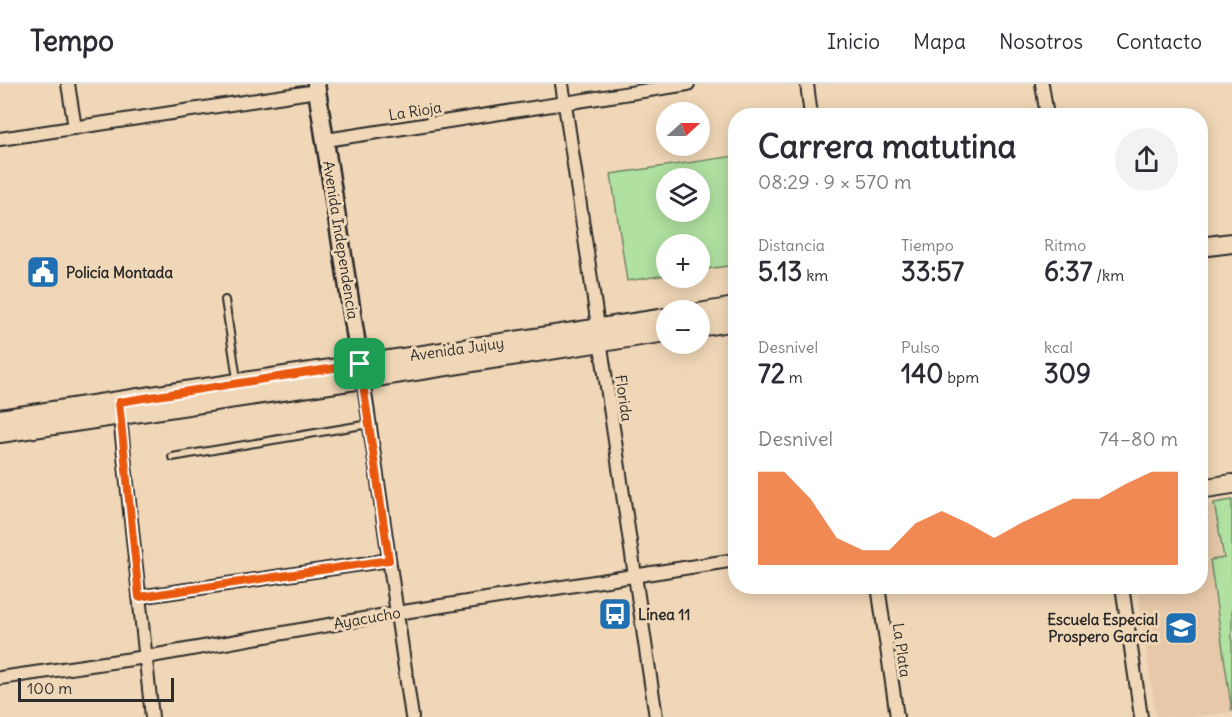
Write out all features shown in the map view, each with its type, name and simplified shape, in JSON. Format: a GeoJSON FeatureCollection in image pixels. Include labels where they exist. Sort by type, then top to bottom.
{"type":"FeatureCollection","features":[{"type":"Feature","properties":{"kind":"main road","name":"Avenida Independencia"},"geometry":{"type":"LineString","coordinates":[[317,87],[361,372]]}},
{"type":"Feature","properties":{"kind":"main road"},"geometry":{"type":"LineString","coordinates":[[1208,247],[1232,243]]}},
{"type":"Feature","properties":{"kind":"main road"},"geometry":{"type":"LineString","coordinates":[[710,311],[728,309]]}},
{"type":"Feature","properties":{"kind":"main road","name":"Avenida Jujuy"},"geometry":{"type":"LineString","coordinates":[[600,336],[656,321]]}},
{"type":"Feature","properties":{"kind":"main road"},"geometry":{"type":"LineString","coordinates":[[710,325],[728,322]]}},
{"type":"Feature","properties":{"kind":"main road","name":"Avenida Jujuy"},"geometry":{"type":"LineString","coordinates":[[0,419],[119,409],[600,336],[656,333]]}},
{"type":"Feature","properties":{"kind":"main road","name":"Avenida Jujuy"},"geometry":{"type":"LineString","coordinates":[[0,433],[238,383],[361,372]]}},
{"type":"Feature","properties":{"kind":"main road"},"geometry":{"type":"LineString","coordinates":[[1208,488],[1232,484]]}},
{"type":"Feature","properties":{"kind":"street"},"geometry":{"type":"LineString","coordinates":[[69,84],[75,128]]}},
{"type":"Feature","properties":{"kind":"street","name":"Florida"},"geometry":{"type":"LineString","coordinates":[[562,84],[656,717]]}},
{"type":"Feature","properties":{"kind":"street","name":"La Rioja"},"geometry":{"type":"LineString","coordinates":[[326,140],[688,84]]}},
{"type":"Feature","properties":{"kind":"street"},"geometry":{"type":"LineString","coordinates":[[807,84],[810,108]]}},
{"type":"Feature","properties":{"kind":"street"},"geometry":{"type":"LineString","coordinates":[[1042,84],[1046,108]]}},
{"type":"Feature","properties":{"kind":"street"},"geometry":{"type":"LineString","coordinates":[[0,139],[317,87]]}},
{"type":"Feature","properties":{"kind":"street","name":"Avenida Independencia"},"geometry":{"type":"LineString","coordinates":[[361,372],[412,717]]}},
{"type":"Feature","properties":{"kind":"street"},"geometry":{"type":"LineString","coordinates":[[119,409],[152,717]]}},
{"type":"Feature","properties":{"kind":"street"},"geometry":{"type":"LineString","coordinates":[[139,597],[389,560]]}},
{"type":"Feature","properties":{"kind":"street","name":"Ayacucho"},"geometry":{"type":"LineString","coordinates":[[0,678],[146,657],[397,613],[728,561]]}},
{"type":"Feature","properties":{"kind":"street","name":"La Plata"},"geometry":{"type":"LineString","coordinates":[[879,594],[897,717]]}},
{"type":"Feature","properties":{"kind":"street"},"geometry":{"type":"LineString","coordinates":[[1123,594],[1141,717]]}},
{"type":"Feature","properties":{"kind":"lane"},"geometry":{"type":"LineString","coordinates":[[225,300],[238,383]]}},
{"type":"Feature","properties":{"kind":"lane"},"geometry":{"type":"LineString","coordinates":[[172,457],[369,424]]}},
{"type":"Feature","properties":{"kind":"shaded area"},"geometry":{"type":"Polygon","coordinates":[[[1213,504],[1222,557],[1208,559],[1208,505],[1213,504]]]}},
{"type":"Feature","properties":{"kind":"shaded area","name":"Escuela Especial Prospero García"},"geometry":{"type":"Polygon","coordinates":[[[1208,560],[1210,560],[1232,712],[1193,717],[1156,717],[1138,594],[1208,594],[1208,560]]]}},
{"type":"Feature","properties":{"kind":"green space"},"geometry":{"type":"Polygon","coordinates":[[[728,157],[728,266],[710,268],[710,234],[656,234],[656,277],[627,281],[611,174],[728,157]]]}},
{"type":"Feature","properties":{"kind":"green space"},"geometry":{"type":"Polygon","coordinates":[[[1232,500],[1232,712],[1210,560],[1224,558],[1214,503],[1232,500]]]}},
{"type":"Feature","properties":{"kind":"place","name":"Policía Montada"},"geometry":{"type":"Point","coordinates":[43,272]}},
{"type":"Feature","properties":{"kind":"place","name":"Línea 11"},"geometry":{"type":"Point","coordinates":[615,614]}},
{"type":"Feature","properties":{"kind":"place","name":"Escuela Especial Prospero García"},"geometry":{"type":"Point","coordinates":[1181,628]}},
{"type":"Feature","properties":{"kind":"route"},"geometry":{"type":"LineString","coordinates":[[360,364],[389,560],[139,597],[119,402],[360,364]]}}]}
